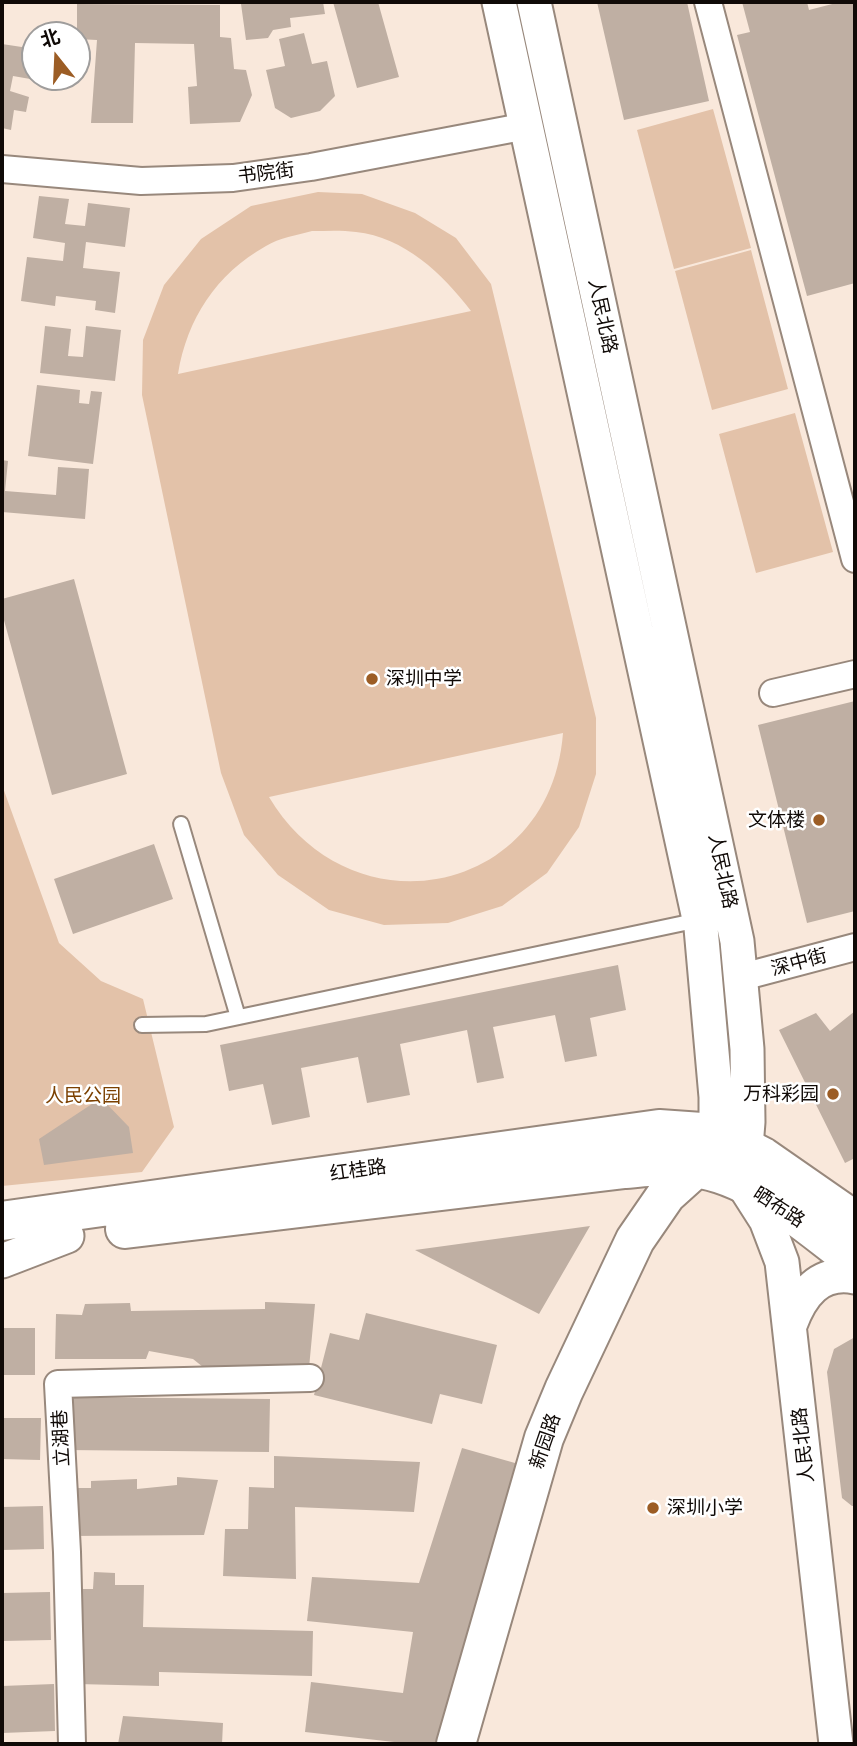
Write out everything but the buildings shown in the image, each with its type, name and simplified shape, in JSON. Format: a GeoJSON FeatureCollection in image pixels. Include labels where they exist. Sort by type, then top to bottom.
{"type":"FeatureCollection","features":[{"type":"Feature","properties":{"kind":"main road","name":"红桂路"},"geometry":{"type":"LineString","coordinates":[[2,1244],[65,1224],[610,1134],[659,1129],[735,1155]]}},
{"type":"Feature","properties":{"kind":"main road","name":"晒布路"},"geometry":{"type":"LineString","coordinates":[[696,1168],[735,1155],[855,1221]]}},
{"type":"Feature","properties":{"kind":"main road","name":"晒布路"},"geometry":{"type":"LineString","coordinates":[[735,1155],[783,1208],[855,1261]]}},
{"type":"Feature","properties":{"kind":"main road","name":"红桂路"},"geometry":{"type":"LineString","coordinates":[[2,1221],[65,1224],[625,1169],[696,1168]]}},
{"type":"Feature","properties":{"kind":"main road","name":"新园路"},"geometry":{"type":"LineString","coordinates":[[456,1744],[544,1438],[564,1390],[645,1223],[666,1195],[696,1168]]}},
{"type":"Feature","properties":{"kind":"street","name":"人民北路"},"geometry":{"type":"LineString","coordinates":[[499,2],[699,920],[714,1048],[735,1155],[776,1242],[790,1325],[836,1744]]}},
{"type":"Feature","properties":{"kind":"street","name":"人民北路"},"geometry":{"type":"LineString","coordinates":[[534,2],[729,900],[742,977],[747,1049],[735,1155]]}},
{"type":"Feature","properties":{"kind":"street"},"geometry":{"type":"LineString","coordinates":[[708,2],[855,559]]}},
{"type":"Feature","properties":{"kind":"street","name":"书院街"},"geometry":{"type":"LineString","coordinates":[[2,169],[141,181],[233,178],[311,167],[527,126]]}},
{"type":"Feature","properties":{"kind":"street"},"geometry":{"type":"LineString","coordinates":[[773,693],[855,674]]}},
{"type":"Feature","properties":{"kind":"street","name":"深中街"},"geometry":{"type":"LineString","coordinates":[[742,977],[855,947]]}},
{"type":"Feature","properties":{"kind":"street"},"geometry":{"type":"LineString","coordinates":[[2,1208],[65,1224]]}},
{"type":"Feature","properties":{"kind":"street"},"geometry":{"type":"LineString","coordinates":[[2,1261],[65,1224]]}},
{"type":"Feature","properties":{"kind":"street"},"geometry":{"type":"LineString","coordinates":[[790,1325],[799,1301],[812,1286],[828,1278],[855,1277]]}},
{"type":"Feature","properties":{"kind":"street","name":"立湖巷"},"geometry":{"type":"LineString","coordinates":[[72,1744],[67,1552],[58,1384],[310,1378]]}},
{"type":"Feature","properties":{"kind":"lane"},"geometry":{"type":"LineString","coordinates":[[181,824],[238,1017]]}},
{"type":"Feature","properties":{"kind":"lane"},"geometry":{"type":"LineString","coordinates":[[142,1026],[206,1024],[699,920]]}},
{"type":"Feature","properties":{"kind":"green space"},"geometry":{"type":"Polygon","coordinates":[[[713,109],[751,248],[674,269],[637,130],[713,109]]]}},
{"type":"Feature","properties":{"kind":"green space","name":"深圳中学"},"geometry":{"type":"Polygon","coordinates":[[[318,192],[362,194],[415,213],[456,238],[491,284],[596,718],[596,774],[579,827],[547,873],[502,906],[448,923],[384,925],[329,910],[278,875],[244,835],[221,773],[142,395],[143,340],[164,285],[201,239],[251,206],[318,192]],[[312,231],[266,246],[232,270],[207,300],[197,317],[182,354],[178,374],[471,311],[435,271],[406,249],[374,235],[312,231]],[[563,733],[269,797],[305,841],[348,868],[395,881],[443,878],[487,861],[524,831],[550,788],[563,733]]]}},
{"type":"Feature","properties":{"kind":"green space"},"geometry":{"type":"Polygon","coordinates":[[[751,250],[788,389],[712,410],[675,271],[751,250]]]}},
{"type":"Feature","properties":{"kind":"green space"},"geometry":{"type":"Polygon","coordinates":[[[795,413],[833,552],[756,573],[719,434],[795,413]]]}},
{"type":"Feature","properties":{"kind":"green space","name":"人民公园"},"geometry":{"type":"Polygon","coordinates":[[[2,785],[59,943],[101,981],[143,999],[174,1127],[142,1172],[2,1186],[2,785]]]}},
{"type":"Feature","properties":{"kind":"place","name":"深圳中学"},"geometry":{"type":"Point","coordinates":[372,679]}},
{"type":"Feature","properties":{"kind":"place","name":"文体楼"},"geometry":{"type":"Point","coordinates":[819,820]}},
{"type":"Feature","properties":{"kind":"place","name":"万科彩园"},"geometry":{"type":"Point","coordinates":[833,1094]}},
{"type":"Feature","properties":{"kind":"place","name":"深圳小学"},"geometry":{"type":"Point","coordinates":[653,1508]}}]}
